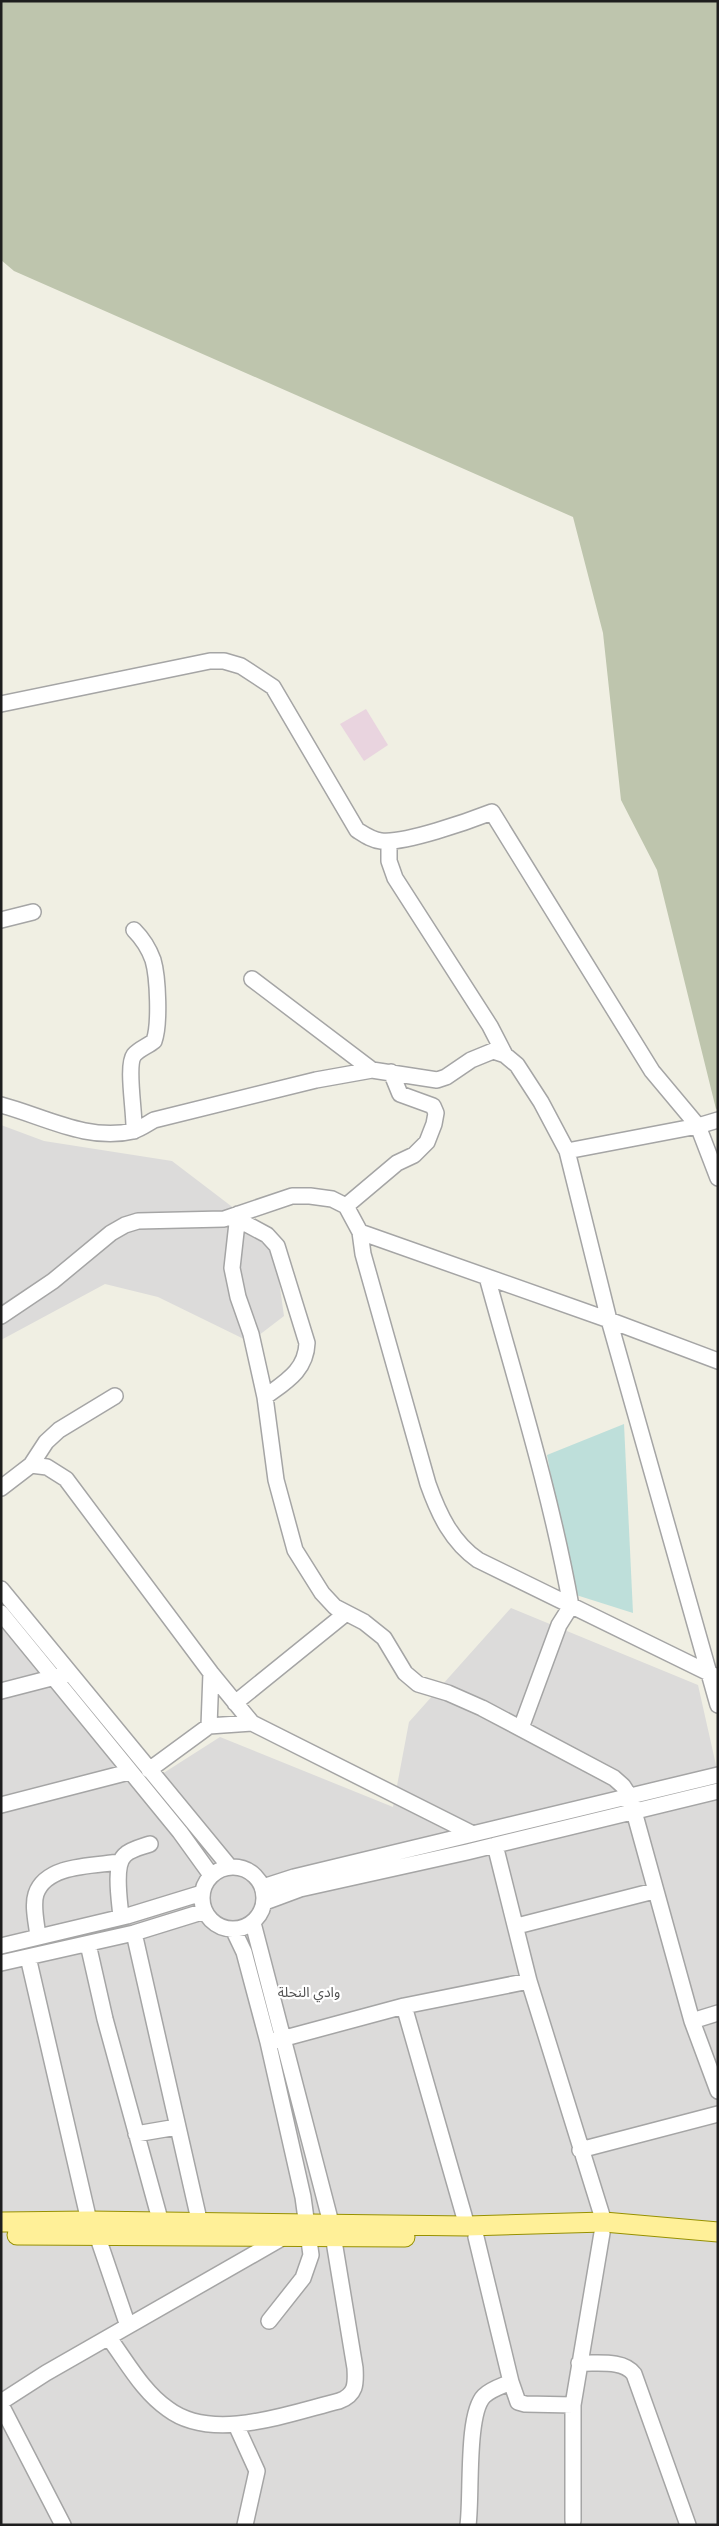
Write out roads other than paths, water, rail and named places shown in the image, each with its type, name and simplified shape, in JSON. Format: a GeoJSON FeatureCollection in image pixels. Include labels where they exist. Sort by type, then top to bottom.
{"type":"FeatureCollection","features":[{"type":"Feature","properties":{"kind":"main road"},"geometry":{"type":"LineString","coordinates":[[1,2222],[282,2238],[307,2231]]}},
{"type":"Feature","properties":{"kind":"main road"},"geometry":{"type":"LineString","coordinates":[[1,2235],[161,2223],[307,2231],[471,2231],[603,2228],[718,2232]]}},
{"type":"Feature","properties":{"kind":"main road"},"geometry":{"type":"LineString","coordinates":[[603,2228],[718,2243]]}},
{"type":"Feature","properties":{"kind":"street"},"geometry":{"type":"LineString","coordinates":[[1,704],[210,661],[224,661],[256,674],[273,686],[357,830],[371,839],[389,842],[451,826],[492,812],[652,1071],[698,1126],[718,1178]]}},
{"type":"Feature","properties":{"kind":"street"},"geometry":{"type":"LineString","coordinates":[[389,842],[389,861],[395,878],[490,1026],[505,1055]]}},
{"type":"Feature","properties":{"kind":"street"},"geometry":{"type":"LineString","coordinates":[[1,920],[33,912]]}},
{"type":"Feature","properties":{"kind":"street"},"geometry":{"type":"LineString","coordinates":[[134,930],[141,938],[153,960],[158,1023],[154,1041],[137,1052],[130,1068],[135,1110],[134,1130]]}},
{"type":"Feature","properties":{"kind":"street"},"geometry":{"type":"LineString","coordinates":[[252,979],[372,1070]]}},
{"type":"Feature","properties":{"kind":"street"},"geometry":{"type":"LineString","coordinates":[[1,1106],[66,1127],[110,1133],[134,1130],[154,1120],[316,1080],[372,1070],[437,1080],[446,1077],[471,1060],[493,1051],[505,1055],[517,1065],[542,1102],[566,1151],[609,1320],[714,1675],[718,1705]]}},
{"type":"Feature","properties":{"kind":"street"},"geometry":{"type":"LineString","coordinates":[[346,1206],[397,1163],[414,1155],[427,1142],[434,1124],[436,1113],[433,1106],[400,1094],[394,1085],[392,1072]]}},
{"type":"Feature","properties":{"kind":"street"},"geometry":{"type":"LineString","coordinates":[[566,1151],[698,1126],[718,1120]]}},
{"type":"Feature","properties":{"kind":"street"},"geometry":{"type":"LineString","coordinates":[[1,1316],[53,1281],[112,1233],[125,1225],[163,1219],[224,1219],[238,1216],[292,1196],[332,1200],[346,1206],[360,1232],[363,1254],[428,1484],[436,1506],[450,1533],[465,1551],[478,1560],[714,1675]]}},
{"type":"Feature","properties":{"kind":"street"},"geometry":{"type":"LineString","coordinates":[[238,1216],[232,1268],[238,1298],[251,1334],[265,1397],[276,1480],[295,1550],[328,1602],[345,1614],[364,1622],[384,1638],[405,1673],[418,1684],[448,1693],[521,1728],[614,1778],[623,1786],[632,1804],[654,1892],[692,2021],[718,2091]]}},
{"type":"Feature","properties":{"kind":"street"},"geometry":{"type":"LineString","coordinates":[[238,1216],[267,1235],[278,1246],[307,1343],[307,1353],[299,1370],[265,1397]]}},
{"type":"Feature","properties":{"kind":"street"},"geometry":{"type":"LineString","coordinates":[[360,1232],[609,1320],[718,1361]]}},
{"type":"Feature","properties":{"kind":"street"},"geometry":{"type":"LineString","coordinates":[[487,1277],[553,1520],[571,1606],[559,1625],[521,1728]]}},
{"type":"Feature","properties":{"kind":"street"},"geometry":{"type":"LineString","coordinates":[[1,1488],[31,1465],[46,1442],[59,1430],[115,1396]]}},
{"type":"Feature","properties":{"kind":"street"},"geometry":{"type":"LineString","coordinates":[[31,1465],[47,1467],[66,1479],[210,1673],[252,1723],[473,1834]]}},
{"type":"Feature","properties":{"kind":"street"},"geometry":{"type":"LineString","coordinates":[[1,1589],[229,1866]]}},
{"type":"Feature","properties":{"kind":"street"},"geometry":{"type":"LineString","coordinates":[[1,1613],[129,1772],[180,1832],[211,1875]]}},
{"type":"Feature","properties":{"kind":"street"},"geometry":{"type":"LineString","coordinates":[[235,1703],[345,1614]]}},
{"type":"Feature","properties":{"kind":"street"},"geometry":{"type":"LineString","coordinates":[[1,1690],[70,1673]]}},
{"type":"Feature","properties":{"kind":"street"},"geometry":{"type":"LineString","coordinates":[[209,1726],[210,1673]]}},
{"type":"Feature","properties":{"kind":"street"},"geometry":{"type":"LineString","coordinates":[[150,1770],[209,1726],[252,1723]]}},
{"type":"Feature","properties":{"kind":"street"},"geometry":{"type":"LineString","coordinates":[[1,1805],[129,1772]]}},
{"type":"Feature","properties":{"kind":"street"},"geometry":{"type":"LineString","coordinates":[[265,1902],[300,1889],[494,1845],[632,1804],[718,1775]]}},
{"type":"Feature","properties":{"kind":"street"},"geometry":{"type":"LineString","coordinates":[[263,1887],[294,1877],[473,1834],[632,1804],[718,1791]]}},
{"type":"Feature","properties":{"kind":"street"},"geometry":{"type":"LineString","coordinates":[[121,1917],[118,1878],[120,1862],[124,1856],[132,1851],[150,1844]]}},
{"type":"Feature","properties":{"kind":"street"},"geometry":{"type":"LineString","coordinates":[[494,1845],[517,1926],[529,1981],[603,2228],[573,2405],[573,2521]]}},
{"type":"Feature","properties":{"kind":"street"},"geometry":{"type":"LineString","coordinates":[[38,1937],[35,1895],[45,1880],[54,1874],[120,1862]]}},
{"type":"Feature","properties":{"kind":"street"},"geometry":{"type":"LineString","coordinates":[[229,1866],[240,1867],[250,1871],[258,1878],[263,1887],[265,1902],[261,1914],[253,1923],[233,1930],[216,1924],[205,1911],[202,1893],[211,1875],[229,1866]]}},
{"type":"Feature","properties":{"kind":"street"},"geometry":{"type":"LineString","coordinates":[[517,1926],[654,1892]]}},
{"type":"Feature","properties":{"kind":"street"},"geometry":{"type":"LineString","coordinates":[[1,1946],[121,1917],[202,1893]]}},
{"type":"Feature","properties":{"kind":"street"},"geometry":{"type":"LineString","coordinates":[[167,1904],[170,1922]]}},
{"type":"Feature","properties":{"kind":"street"},"geometry":{"type":"LineString","coordinates":[[1,1963],[134,1933],[205,1911]]}},
{"type":"Feature","properties":{"kind":"street"},"geometry":{"type":"LineString","coordinates":[[253,1923],[296,2160],[311,2255],[303,2278],[269,2321]]}},
{"type":"Feature","properties":{"kind":"street"},"geometry":{"type":"LineString","coordinates":[[110,2338],[151,2394],[169,2410],[211,2425],[236,2426],[339,2401],[348,2398],[354,2390],[355,2368],[332,2231],[275,2041],[244,1952],[233,1930]]}},
{"type":"Feature","properties":{"kind":"street"},"geometry":{"type":"LineString","coordinates":[[134,1933],[200,2224]]}},
{"type":"Feature","properties":{"kind":"street"},"geometry":{"type":"LineString","coordinates":[[88,1944],[136,2134],[161,2223]]}},
{"type":"Feature","properties":{"kind":"street"},"geometry":{"type":"LineString","coordinates":[[28,1957],[93,2228],[128,2326]]}},
{"type":"Feature","properties":{"kind":"street"},"geometry":{"type":"LineString","coordinates":[[275,2041],[404,2006],[529,1981]]}},
{"type":"Feature","properties":{"kind":"street"},"geometry":{"type":"LineString","coordinates":[[404,2006],[471,2231],[518,2402],[525,2404],[573,2405]]}},
{"type":"Feature","properties":{"kind":"street"},"geometry":{"type":"LineString","coordinates":[[692,2021],[718,2013]]}},
{"type":"Feature","properties":{"kind":"street"},"geometry":{"type":"LineString","coordinates":[[580,2150],[718,2114]]}},
{"type":"Feature","properties":{"kind":"street"},"geometry":{"type":"LineString","coordinates":[[136,2134],[177,2127]]}},
{"type":"Feature","properties":{"kind":"street"},"geometry":{"type":"LineString","coordinates":[[63,2525],[1,2404],[46,2374],[282,2238]]}},
{"type":"Feature","properties":{"kind":"street"},"geometry":{"type":"LineString","coordinates":[[579,2363],[620,2365],[629,2368],[634,2374],[688,2525]]}},
{"type":"Feature","properties":{"kind":"street"},"geometry":{"type":"LineString","coordinates":[[468,2525],[474,2416],[483,2397],[492,2390],[511,2382]]}},
{"type":"Feature","properties":{"kind":"street"},"geometry":{"type":"LineString","coordinates":[[236,2426],[257,2471],[245,2525]]}},
{"type":"Feature","properties":{"kind":"district","name":"وادي النحلة"},"geometry":{"type":"Point","coordinates":[309,1992]}}]}
